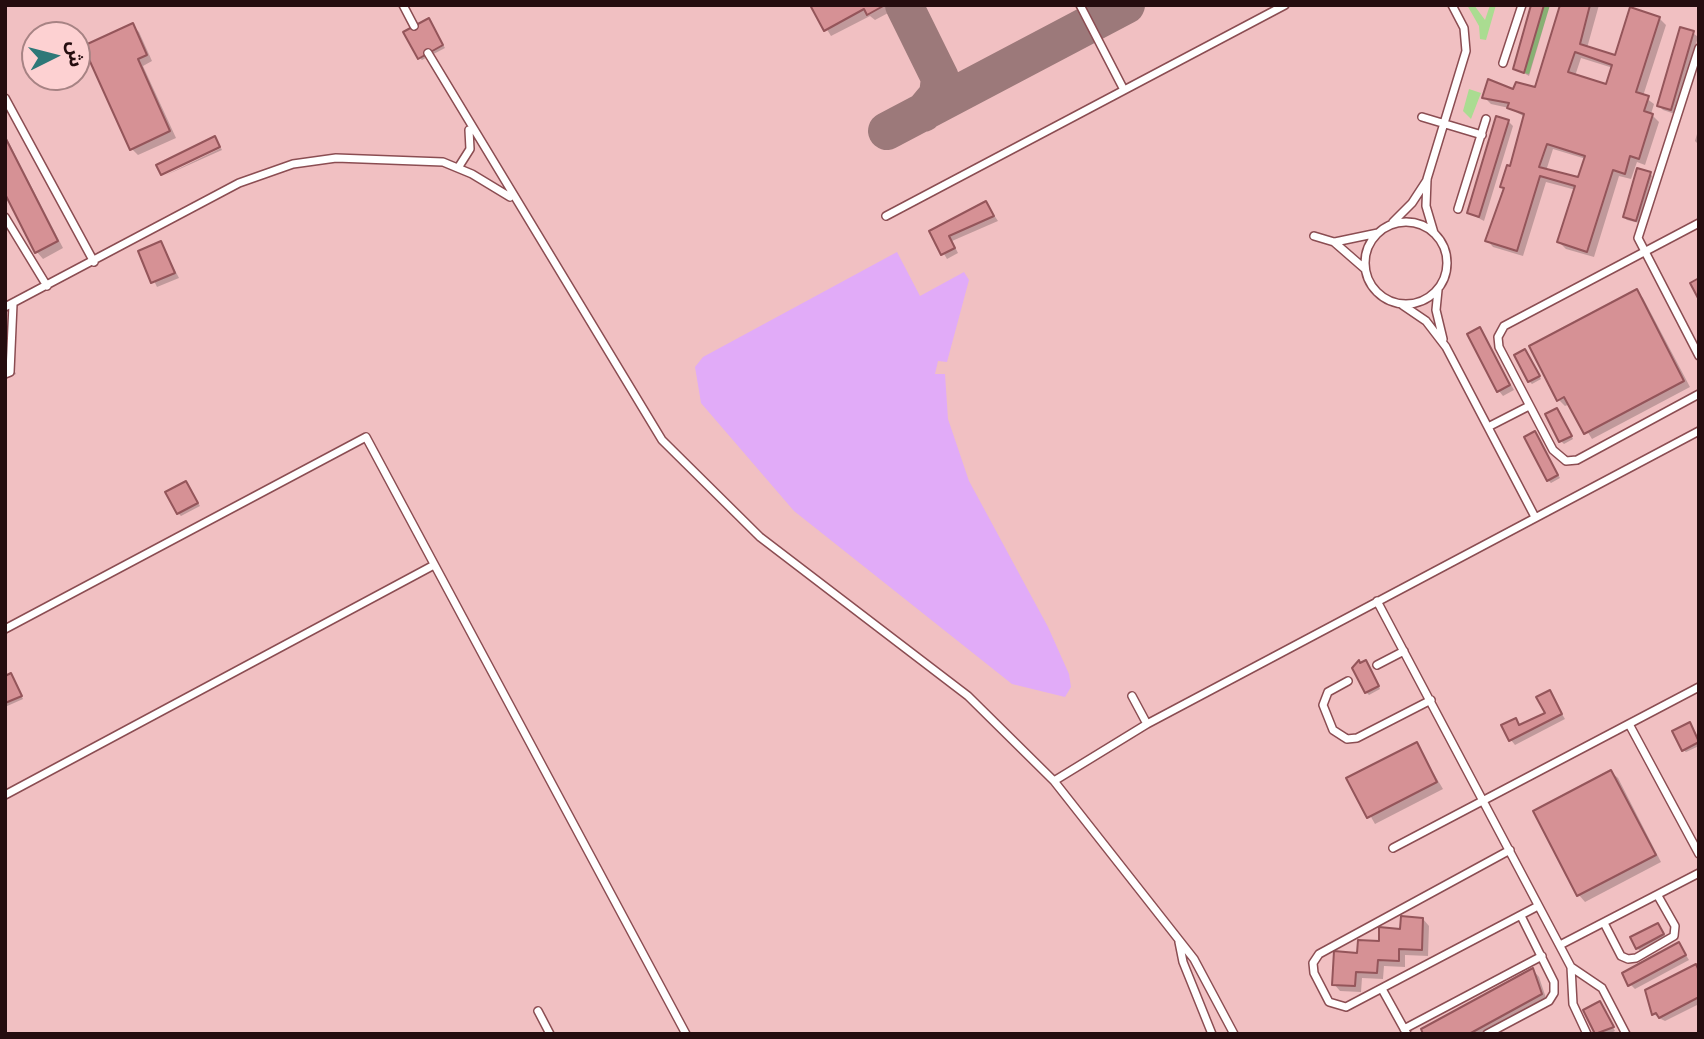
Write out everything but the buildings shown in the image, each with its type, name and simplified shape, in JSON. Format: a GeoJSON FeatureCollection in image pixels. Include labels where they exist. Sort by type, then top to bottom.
{"type":"FeatureCollection","features":[{"type":"Feature","properties":{"kind":"lane"},"geometry":{"type":"LineString","coordinates":[[403,5],[414,26]]}},
{"type":"Feature","properties":{"kind":"lane"},"geometry":{"type":"LineString","coordinates":[[1080,5],[1124,90]]}},
{"type":"Feature","properties":{"kind":"lane"},"geometry":{"type":"LineString","coordinates":[[886,216],[1285,5]]}},
{"type":"Feature","properties":{"kind":"lane"},"geometry":{"type":"LineString","coordinates":[[1334,242],[1378,233],[1391,225],[1412,203],[1427,179],[1466,51],[1464,28],[1452,5]]}},
{"type":"Feature","properties":{"kind":"lane"},"geometry":{"type":"LineString","coordinates":[[1503,63],[1522,5]]}},
{"type":"Feature","properties":{"kind":"lane"},"geometry":{"type":"LineString","coordinates":[[1699,48],[1638,232],[1644,252],[1699,356]]}},
{"type":"Feature","properties":{"kind":"lane"},"geometry":{"type":"LineString","coordinates":[[428,53],[662,440],[761,537],[968,696],[1054,781],[1206,978],[1234,1034]]}},
{"type":"Feature","properties":{"kind":"lane"},"geometry":{"type":"LineString","coordinates":[[7,103],[94,262]]}},
{"type":"Feature","properties":{"kind":"lane"},"geometry":{"type":"LineString","coordinates":[[1422,117],[1482,135]]}},
{"type":"Feature","properties":{"kind":"lane"},"geometry":{"type":"LineString","coordinates":[[1458,209],[1486,119]]}},
{"type":"Feature","properties":{"kind":"lane"},"geometry":{"type":"LineString","coordinates":[[458,168],[470,149],[468,122]]}},
{"type":"Feature","properties":{"kind":"lane"},"geometry":{"type":"LineString","coordinates":[[5,374],[10,372],[9,305],[239,183],[293,163],[336,158],[443,162],[514,199]]}},
{"type":"Feature","properties":{"kind":"lane"},"geometry":{"type":"LineString","coordinates":[[1427,179],[1426,206],[1434,234],[1446,258],[1436,310],[1446,347]]}},
{"type":"Feature","properties":{"kind":"lane"},"geometry":{"type":"LineString","coordinates":[[5,217],[47,286]]}},
{"type":"Feature","properties":{"kind":"lane"},"geometry":{"type":"LineString","coordinates":[[1391,225],[1414,223],[1434,234]]}},
{"type":"Feature","properties":{"kind":"lane"},"geometry":{"type":"LineString","coordinates":[[1699,223],[1501,329],[1498,337],[1499,347],[1556,455],[1571,461],[1699,394]]}},
{"type":"Feature","properties":{"kind":"lane"},"geometry":{"type":"LineString","coordinates":[[1366,270],[1369,246],[1378,233]]}},
{"type":"Feature","properties":{"kind":"lane"},"geometry":{"type":"LineString","coordinates":[[1314,236],[1334,242],[1366,270],[1374,289],[1381,296],[1401,304],[1426,321],[1446,347],[1535,517]]}},
{"type":"Feature","properties":{"kind":"lane"},"geometry":{"type":"LineString","coordinates":[[1401,304],[1419,302],[1440,285]]}},
{"type":"Feature","properties":{"kind":"lane"},"geometry":{"type":"LineString","coordinates":[[1488,427],[1530,406]]}},
{"type":"Feature","properties":{"kind":"lane"},"geometry":{"type":"LineString","coordinates":[[1054,781],[1147,724],[1699,431]]}},
{"type":"Feature","properties":{"kind":"lane"},"geometry":{"type":"LineString","coordinates":[[5,629],[366,437],[685,1034]]}},
{"type":"Feature","properties":{"kind":"lane"},"geometry":{"type":"LineString","coordinates":[[5,795],[434,565]]}},
{"type":"Feature","properties":{"kind":"lane"},"geometry":{"type":"LineString","coordinates":[[1377,601],[1571,967],[1573,1004],[1587,1034]]}},
{"type":"Feature","properties":{"kind":"lane"},"geometry":{"type":"LineString","coordinates":[[1377,665],[1404,651]]}},
{"type":"Feature","properties":{"kind":"lane"},"geometry":{"type":"LineString","coordinates":[[1348,681],[1328,692],[1323,705],[1333,730],[1347,739],[1357,738],[1430,700]]}},
{"type":"Feature","properties":{"kind":"lane"},"geometry":{"type":"LineString","coordinates":[[1393,848],[1699,687]]}},
{"type":"Feature","properties":{"kind":"lane"},"geometry":{"type":"LineString","coordinates":[[1132,696],[1147,724]]}},
{"type":"Feature","properties":{"kind":"lane"},"geometry":{"type":"LineString","coordinates":[[1629,724],[1699,854]]}},
{"type":"Feature","properties":{"kind":"lane"},"geometry":{"type":"LineString","coordinates":[[1510,850],[1315,958],[1314,973],[1329,1002],[1346,1007],[1538,906]]}},
{"type":"Feature","properties":{"kind":"lane"},"geometry":{"type":"LineString","coordinates":[[1560,945],[1699,873]]}},
{"type":"Feature","properties":{"kind":"lane"},"geometry":{"type":"LineString","coordinates":[[1604,923],[1621,956],[1636,958],[1674,936],[1675,926],[1658,896]]}},
{"type":"Feature","properties":{"kind":"lane"},"geometry":{"type":"LineString","coordinates":[[1487,1034],[1552,998],[1554,982],[1521,916]]}},
{"type":"Feature","properties":{"kind":"lane"},"geometry":{"type":"LineString","coordinates":[[1179,942],[1182,962],[1212,1034]]}},
{"type":"Feature","properties":{"kind":"lane"},"geometry":{"type":"LineString","coordinates":[[1382,989],[1405,1031],[1542,956]]}},
{"type":"Feature","properties":{"kind":"lane"},"geometry":{"type":"LineString","coordinates":[[1571,967],[1607,994],[1626,1034]]}},
{"type":"Feature","properties":{"kind":"lane"},"geometry":{"type":"LineString","coordinates":[[538,1011],[550,1034]]}},
{"type":"Feature","properties":{"kind":"shaded area"},"geometry":{"type":"Polygon","coordinates":[[[5,5],[1699,5],[1699,1034],[5,1034],[5,5]]]}},
{"type":"Feature","properties":{"kind":"shaded area"},"geometry":{"type":"Polygon","coordinates":[[[897,252],[920,296],[964,272],[969,280],[947,362],[938,361],[935,374],[945,374],[948,419],[969,481],[1048,627],[1069,674],[1071,687],[1065,697],[1012,684],[794,511],[701,403],[695,367],[703,357],[897,252]]]}},
{"type":"Feature","properties":{"kind":"green space"},"geometry":{"type":"Polygon","coordinates":[[[1467,5],[1474,5],[1485,20],[1490,5],[1496,5],[1486,40],[1480,39],[1479,26],[1467,5]]]}},
{"type":"Feature","properties":{"kind":"green space"},"geometry":{"type":"Polygon","coordinates":[[[1544,5],[1550,5],[1529,74],[1524,73],[1544,5]]]}},
{"type":"Feature","properties":{"kind":"green space"},"geometry":{"type":"Polygon","coordinates":[[[1469,89],[1481,93],[1471,119],[1463,111],[1469,89]]]}},
{"type":"Feature","properties":{"kind":"taxiway"},"geometry":{"type":"LineString","coordinates":[[904,5],[940,78],[938,95],[923,113]]}},
{"type":"Feature","properties":{"kind":"taxiway"},"geometry":{"type":"LineString","coordinates":[[887,131],[1126,5]]}}]}
